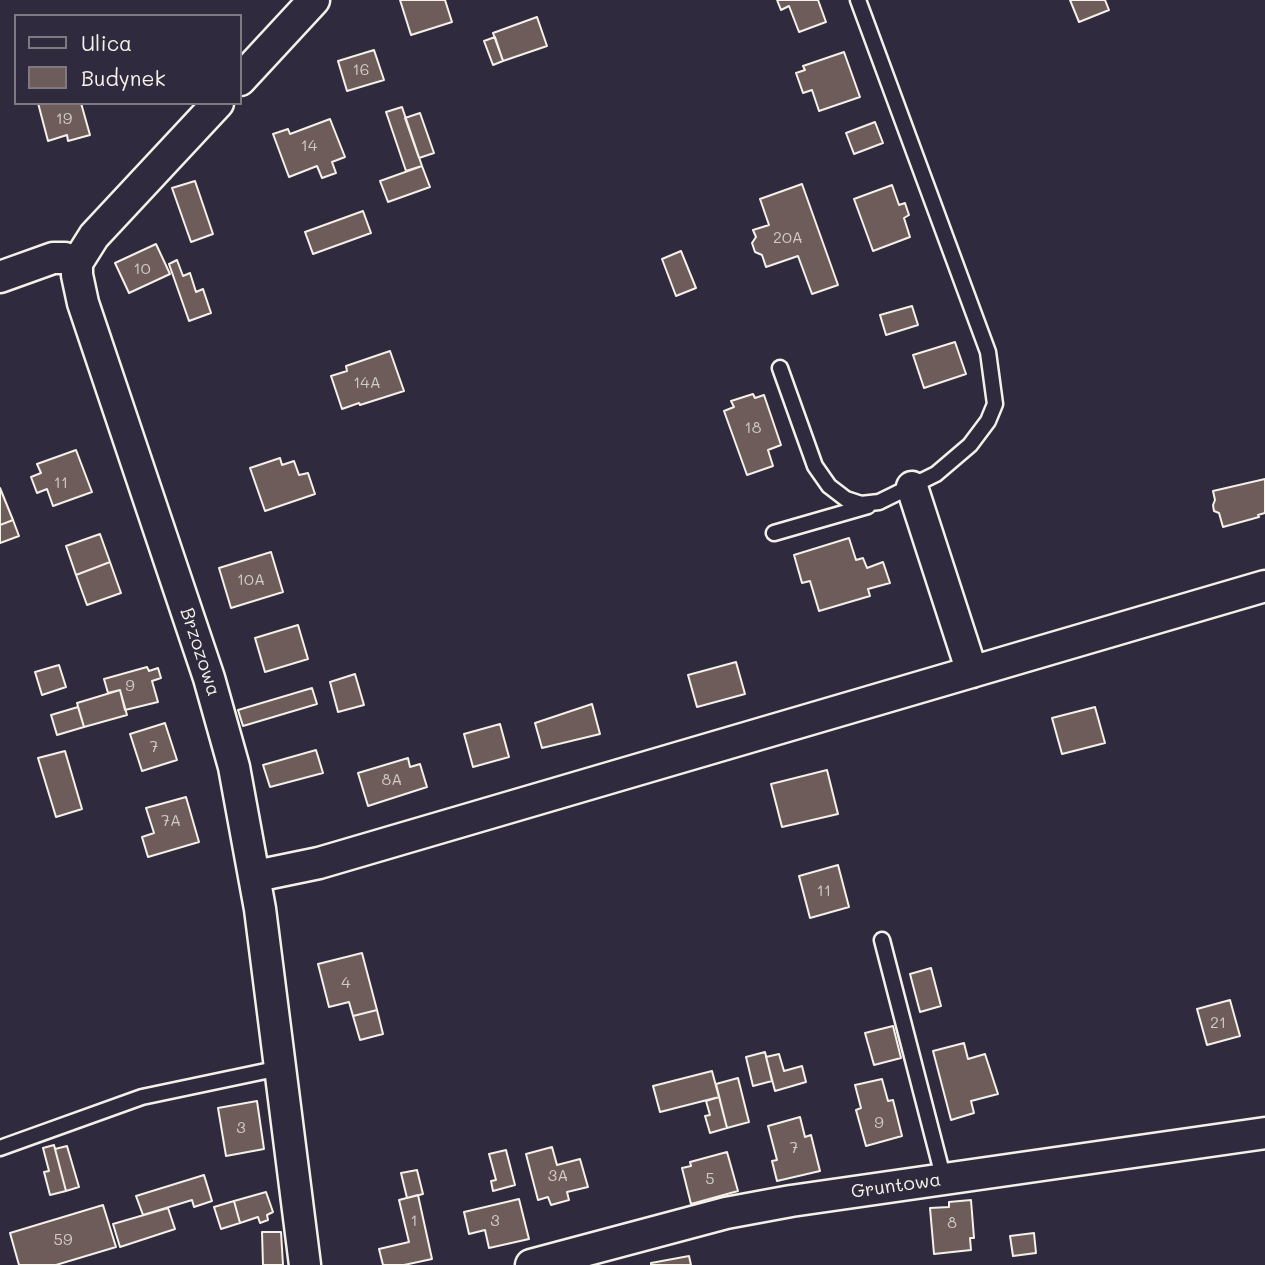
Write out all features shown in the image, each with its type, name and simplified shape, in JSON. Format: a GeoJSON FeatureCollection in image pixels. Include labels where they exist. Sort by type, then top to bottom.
{"type":"FeatureCollection","features":[{"type":"Feature","properties":{"kind":"street"},"geometry":{"type":"LineString","coordinates":[[242,78],[314,0]]}},
{"type":"Feature","properties":{"kind":"street"},"geometry":{"type":"LineString","coordinates":[[0,277],[53,258],[65,258],[77,263],[94,236],[216,105]]}},
{"type":"Feature","properties":{"kind":"street","name":"Brzozowa"},"geometry":{"type":"LineString","coordinates":[[77,263],[83,303],[222,719],[256,876],[305,1265]]}},
{"type":"Feature","properties":{"kind":"street"},"geometry":{"type":"LineString","coordinates":[[912,488],[971,672]]}},
{"type":"Feature","properties":{"kind":"street"},"geometry":{"type":"LineString","coordinates":[[256,876],[319,863],[1265,586]]}},
{"type":"Feature","properties":{"kind":"street","name":"Gruntowa"},"geometry":{"type":"LineString","coordinates":[[531,1265],[726,1213],[791,1201],[1265,1133]]}},
{"type":"Feature","properties":{"kind":"lane"},"geometry":{"type":"LineString","coordinates":[[774,533],[879,502],[936,474],[970,445],[988,421],[995,404],[988,352],[858,0]]}},
{"type":"Feature","properties":{"kind":"lane"},"geometry":{"type":"LineString","coordinates":[[780,368],[815,466],[829,486],[846,499],[861,503],[879,502]]}},
{"type":"Feature","properties":{"kind":"lane"},"geometry":{"type":"LineString","coordinates":[[882,940],[944,1180]]}},
{"type":"Feature","properties":{"kind":"lane"},"geometry":{"type":"LineString","coordinates":[[0,1148],[142,1097],[280,1068]]}},
{"type":"Feature","properties":{"kind":"building"},"geometry":{"type":"Polygon","coordinates":[[[400,0],[445,0],[452,22],[411,35],[400,0]]]}},
{"type":"Feature","properties":{"kind":"building"},"geometry":{"type":"Polygon","coordinates":[[[777,0],[818,0],[826,22],[799,32],[789,6],[781,10],[777,0]]]}},
{"type":"Feature","properties":{"kind":"building"},"geometry":{"type":"Polygon","coordinates":[[[1070,0],[1105,0],[1109,10],[1079,22],[1070,0]]]}},
{"type":"Feature","properties":{"kind":"building"},"geometry":{"type":"Polygon","coordinates":[[[537,17],[547,46],[503,61],[493,33],[537,17]]]}},
{"type":"Feature","properties":{"kind":"building"},"geometry":{"type":"Polygon","coordinates":[[[495,37],[503,61],[493,65],[484,41],[495,37]]]}},
{"type":"Feature","properties":{"kind":"building"},"geometry":{"type":"Polygon","coordinates":[[[374,50],[384,80],[347,91],[338,61],[374,50]]]}},
{"type":"Feature","properties":{"kind":"building"},"geometry":{"type":"Polygon","coordinates":[[[844,52],[860,97],[819,111],[812,90],[803,93],[796,73],[805,70],[803,66],[844,52]]]}},
{"type":"Feature","properties":{"kind":"building"},"geometry":{"type":"Polygon","coordinates":[[[39,105],[82,105],[90,135],[68,141],[67,135],[48,141],[39,105]]]}},
{"type":"Feature","properties":{"kind":"building"},"geometry":{"type":"Polygon","coordinates":[[[402,107],[422,166],[406,171],[386,112],[402,107]]]}},
{"type":"Feature","properties":{"kind":"building"},"geometry":{"type":"Polygon","coordinates":[[[420,113],[434,153],[419,158],[405,118],[420,113]]]}},
{"type":"Feature","properties":{"kind":"building"},"geometry":{"type":"Polygon","coordinates":[[[330,119],[345,157],[332,162],[336,173],[322,178],[317,166],[289,177],[273,134],[288,129],[290,134],[330,119]]]}},
{"type":"Feature","properties":{"kind":"building"},"geometry":{"type":"Polygon","coordinates":[[[875,122],[883,143],[854,154],[846,133],[875,122]]]}},
{"type":"Feature","properties":{"kind":"building"},"geometry":{"type":"Polygon","coordinates":[[[422,166],[430,187],[388,202],[380,181],[422,166]]]}},
{"type":"Feature","properties":{"kind":"building"},"geometry":{"type":"Polygon","coordinates":[[[195,181],[213,234],[191,242],[172,188],[195,181]]]}},
{"type":"Feature","properties":{"kind":"building"},"geometry":{"type":"Polygon","coordinates":[[[802,184],[838,285],[812,294],[798,256],[766,267],[762,255],[755,252],[752,243],[756,237],[753,230],[769,225],[760,199],[802,184]]]}},
{"type":"Feature","properties":{"kind":"building"},"geometry":{"type":"Polygon","coordinates":[[[892,185],[899,205],[905,203],[909,215],[904,218],[910,237],[873,251],[854,199],[892,185]]]}},
{"type":"Feature","properties":{"kind":"building"},"geometry":{"type":"Polygon","coordinates":[[[363,211],[371,233],[313,254],[305,232],[363,211]]]}},
{"type":"Feature","properties":{"kind":"building"},"geometry":{"type":"Polygon","coordinates":[[[156,244],[170,274],[129,293],[115,263],[156,244]]]}},
{"type":"Feature","properties":{"kind":"building"},"geometry":{"type":"Polygon","coordinates":[[[681,251],[696,288],[676,296],[662,259],[681,251]]]}},
{"type":"Feature","properties":{"kind":"building"},"geometry":{"type":"Polygon","coordinates":[[[177,260],[183,276],[190,273],[196,292],[203,289],[211,313],[189,321],[169,264],[177,260]]]}},
{"type":"Feature","properties":{"kind":"building"},"geometry":{"type":"Polygon","coordinates":[[[912,306],[918,325],[886,335],[880,315],[912,306]]]}},
{"type":"Feature","properties":{"kind":"building"},"geometry":{"type":"Polygon","coordinates":[[[955,342],[966,374],[924,388],[913,355],[955,342]]]}},
{"type":"Feature","properties":{"kind":"building"},"geometry":{"type":"Polygon","coordinates":[[[390,351],[404,391],[342,409],[331,376],[347,371],[346,366],[390,351]]]}},
{"type":"Feature","properties":{"kind":"building"},"geometry":{"type":"Polygon","coordinates":[[[753,394],[755,398],[764,395],[781,445],[768,450],[773,466],[747,475],[724,411],[734,407],[731,401],[753,394]]]}},
{"type":"Feature","properties":{"kind":"building"},"geometry":{"type":"Polygon","coordinates":[[[76,450],[92,492],[53,506],[47,489],[37,493],[31,477],[41,473],[37,464],[76,450]]]}},
{"type":"Feature","properties":{"kind":"building"},"geometry":{"type":"Polygon","coordinates":[[[280,458],[282,465],[294,461],[299,475],[308,473],[315,494],[265,511],[250,468],[280,458]]]}},
{"type":"Feature","properties":{"kind":"building"},"geometry":{"type":"Polygon","coordinates":[[[1265,479],[1265,513],[1223,527],[1219,513],[1214,511],[1213,491],[1265,479]]]}},
{"type":"Feature","properties":{"kind":"building"},"geometry":{"type":"Polygon","coordinates":[[[0,488],[13,520],[0,525],[0,488]]]}},
{"type":"Feature","properties":{"kind":"building"},"geometry":{"type":"Polygon","coordinates":[[[13,520],[19,536],[0,543],[0,525],[13,520]]]}},
{"type":"Feature","properties":{"kind":"building"},"geometry":{"type":"Polygon","coordinates":[[[100,534],[110,562],[76,575],[66,546],[100,534]]]}},
{"type":"Feature","properties":{"kind":"building"},"geometry":{"type":"Polygon","coordinates":[[[849,538],[856,560],[863,558],[867,568],[883,562],[890,583],[868,589],[870,596],[819,611],[810,581],[802,583],[794,555],[849,538]]]}},
{"type":"Feature","properties":{"kind":"building"},"geometry":{"type":"Polygon","coordinates":[[[271,552],[283,592],[231,608],[219,568],[271,552]]]}},
{"type":"Feature","properties":{"kind":"building"},"geometry":{"type":"Polygon","coordinates":[[[110,562],[121,593],[87,605],[76,575],[110,562]]]}},
{"type":"Feature","properties":{"kind":"building"},"geometry":{"type":"Polygon","coordinates":[[[298,625],[308,659],[265,672],[255,638],[298,625]]]}},
{"type":"Feature","properties":{"kind":"building"},"geometry":{"type":"Polygon","coordinates":[[[736,662],[745,694],[697,707],[688,675],[736,662]]]}},
{"type":"Feature","properties":{"kind":"building"},"geometry":{"type":"Polygon","coordinates":[[[59,665],[66,687],[42,695],[35,672],[59,665]]]}},
{"type":"Feature","properties":{"kind":"building"},"geometry":{"type":"Polygon","coordinates":[[[147,667],[149,671],[158,668],[161,678],[152,681],[158,702],[125,710],[120,690],[108,693],[104,679],[147,667]]]}},
{"type":"Feature","properties":{"kind":"building"},"geometry":{"type":"Polygon","coordinates":[[[355,674],[364,705],[338,712],[330,682],[355,674]]]}},
{"type":"Feature","properties":{"kind":"building"},"geometry":{"type":"Polygon","coordinates":[[[312,688],[317,704],[243,726],[238,710],[312,688]]]}},
{"type":"Feature","properties":{"kind":"building"},"geometry":{"type":"Polygon","coordinates":[[[120,690],[127,715],[84,727],[77,703],[120,690]]]}},
{"type":"Feature","properties":{"kind":"building"},"geometry":{"type":"Polygon","coordinates":[[[592,704],[600,734],[542,748],[535,723],[592,704]]]}},
{"type":"Feature","properties":{"kind":"building"},"geometry":{"type":"Polygon","coordinates":[[[78,707],[84,727],[57,735],[51,715],[78,707]]]}},
{"type":"Feature","properties":{"kind":"building"},"geometry":{"type":"Polygon","coordinates":[[[1095,707],[1105,743],[1062,754],[1052,718],[1095,707]]]}},
{"type":"Feature","properties":{"kind":"building"},"geometry":{"type":"Polygon","coordinates":[[[165,723],[177,760],[142,771],[130,734],[165,723]]]}},
{"type":"Feature","properties":{"kind":"building"},"geometry":{"type":"Polygon","coordinates":[[[500,724],[509,757],[473,767],[464,734],[500,724]]]}},
{"type":"Feature","properties":{"kind":"building"},"geometry":{"type":"Polygon","coordinates":[[[316,750],[323,773],[270,787],[263,765],[316,750]]]}},
{"type":"Feature","properties":{"kind":"building"},"geometry":{"type":"Polygon","coordinates":[[[65,751],[82,809],[56,817],[38,758],[65,751]]]}},
{"type":"Feature","properties":{"kind":"building"},"geometry":{"type":"Polygon","coordinates":[[[408,758],[410,767],[420,764],[427,787],[368,806],[358,773],[408,758]]]}},
{"type":"Feature","properties":{"kind":"building"},"geometry":{"type":"Polygon","coordinates":[[[827,770],[838,814],[782,827],[771,784],[827,770]]]}},
{"type":"Feature","properties":{"kind":"building"},"geometry":{"type":"Polygon","coordinates":[[[186,797],[199,842],[148,857],[142,837],[154,833],[146,808],[186,797]]]}},
{"type":"Feature","properties":{"kind":"building"},"geometry":{"type":"Polygon","coordinates":[[[838,865],[849,907],[810,918],[799,876],[838,865]]]}},
{"type":"Feature","properties":{"kind":"building"},"geometry":{"type":"Polygon","coordinates":[[[362,953],[377,1010],[353,1016],[349,1002],[329,1007],[318,964],[362,953]]]}},
{"type":"Feature","properties":{"kind":"building"},"geometry":{"type":"Polygon","coordinates":[[[931,968],[941,1006],[920,1012],[910,974],[931,968]]]}},
{"type":"Feature","properties":{"kind":"building"},"geometry":{"type":"Polygon","coordinates":[[[1230,1000],[1240,1036],[1207,1045],[1197,1009],[1230,1000]]]}},
{"type":"Feature","properties":{"kind":"building"},"geometry":{"type":"Polygon","coordinates":[[[377,1010],[383,1034],[360,1040],[353,1016],[377,1010]]]}},
{"type":"Feature","properties":{"kind":"building"},"geometry":{"type":"Polygon","coordinates":[[[893,1026],[901,1058],[874,1065],[865,1033],[893,1026]]]}},
{"type":"Feature","properties":{"kind":"building"},"geometry":{"type":"Polygon","coordinates":[[[964,1043],[968,1059],[985,1054],[998,1094],[971,1101],[974,1113],[951,1120],[933,1051],[964,1043]]]}},
{"type":"Feature","properties":{"kind":"building"},"geometry":{"type":"Polygon","coordinates":[[[765,1052],[772,1081],[753,1086],[746,1057],[765,1052]]]}},
{"type":"Feature","properties":{"kind":"building"},"geometry":{"type":"Polygon","coordinates":[[[779,1054],[784,1071],[802,1066],[806,1082],[775,1091],[766,1057],[779,1054]]]}},
{"type":"Feature","properties":{"kind":"building"},"geometry":{"type":"Polygon","coordinates":[[[712,1071],[719,1097],[660,1112],[653,1086],[712,1071]]]}},
{"type":"Feature","properties":{"kind":"building"},"geometry":{"type":"Polygon","coordinates":[[[738,1078],[749,1122],[727,1128],[716,1084],[738,1078]]]}},
{"type":"Feature","properties":{"kind":"building"},"geometry":{"type":"Polygon","coordinates":[[[882,1079],[888,1101],[893,1100],[902,1136],[866,1146],[856,1110],[861,1108],[855,1085],[882,1079]]]}},
{"type":"Feature","properties":{"kind":"building"},"geometry":{"type":"Polygon","coordinates":[[[719,1097],[727,1128],[710,1133],[705,1116],[710,1115],[706,1101],[719,1097]]]}},
{"type":"Feature","properties":{"kind":"building"},"geometry":{"type":"Polygon","coordinates":[[[257,1101],[264,1149],[226,1156],[218,1108],[257,1101]]]}},
{"type":"Feature","properties":{"kind":"building"},"geometry":{"type":"Polygon","coordinates":[[[800,1117],[805,1137],[811,1135],[820,1171],[777,1181],[772,1161],[777,1160],[768,1126],[800,1117]]]}},
{"type":"Feature","properties":{"kind":"building"},"geometry":{"type":"Polygon","coordinates":[[[54,1145],[66,1191],[50,1195],[44,1172],[49,1171],[43,1148],[54,1145]]]}},
{"type":"Feature","properties":{"kind":"building"},"geometry":{"type":"Polygon","coordinates":[[[67,1146],[79,1187],[66,1191],[55,1149],[67,1146]]]}},
{"type":"Feature","properties":{"kind":"building"},"geometry":{"type":"Polygon","coordinates":[[[552,1147],[557,1165],[580,1159],[588,1187],[567,1192],[569,1200],[551,1205],[548,1197],[538,1200],[526,1154],[552,1147]]]}},
{"type":"Feature","properties":{"kind":"building"},"geometry":{"type":"Polygon","coordinates":[[[506,1150],[515,1185],[493,1191],[491,1181],[496,1180],[489,1154],[506,1150]]]}},
{"type":"Feature","properties":{"kind":"building"},"geometry":{"type":"Polygon","coordinates":[[[727,1152],[738,1191],[691,1204],[682,1168],[691,1166],[690,1162],[727,1152]]]}},
{"type":"Feature","properties":{"kind":"building"},"geometry":{"type":"Polygon","coordinates":[[[417,1170],[423,1194],[407,1198],[401,1173],[417,1170]]]}},
{"type":"Feature","properties":{"kind":"building"},"geometry":{"type":"Polygon","coordinates":[[[204,1175],[212,1201],[194,1207],[192,1200],[143,1215],[136,1196],[204,1175]]]}},
{"type":"Feature","properties":{"kind":"building"},"geometry":{"type":"Polygon","coordinates":[[[266,1192],[273,1212],[267,1215],[268,1220],[260,1223],[258,1217],[240,1223],[234,1201],[266,1192]]]}},
{"type":"Feature","properties":{"kind":"building"},"geometry":{"type":"Polygon","coordinates":[[[418,1195],[432,1259],[404,1265],[383,1265],[379,1249],[409,1242],[399,1200],[418,1195]]]}},
{"type":"Feature","properties":{"kind":"building"},"geometry":{"type":"Polygon","coordinates":[[[519,1199],[529,1239],[489,1248],[485,1230],[469,1234],[464,1212],[519,1199]]]}},
{"type":"Feature","properties":{"kind":"building"},"geometry":{"type":"Polygon","coordinates":[[[971,1200],[974,1238],[970,1238],[971,1250],[934,1254],[930,1208],[949,1207],[949,1202],[971,1200]]]}},
{"type":"Feature","properties":{"kind":"building"},"geometry":{"type":"Polygon","coordinates":[[[234,1201],[240,1223],[221,1229],[214,1207],[234,1201]]]}},
{"type":"Feature","properties":{"kind":"building"},"geometry":{"type":"Polygon","coordinates":[[[103,1205],[116,1247],[56,1265],[19,1265],[10,1233],[103,1205]]]}},
{"type":"Feature","properties":{"kind":"building"},"geometry":{"type":"Polygon","coordinates":[[[168,1208],[175,1229],[120,1247],[113,1224],[168,1208]]]}},
{"type":"Feature","properties":{"kind":"building"},"geometry":{"type":"Polygon","coordinates":[[[262,1232],[281,1232],[283,1265],[263,1265],[262,1232]]]}},
{"type":"Feature","properties":{"kind":"building"},"geometry":{"type":"Polygon","coordinates":[[[1034,1233],[1036,1253],[1013,1256],[1010,1236],[1034,1233]]]}},
{"type":"Feature","properties":{"kind":"building"},"geometry":{"type":"Polygon","coordinates":[[[689,1256],[691,1265],[651,1265],[651,1263],[689,1256]]]}}]}
